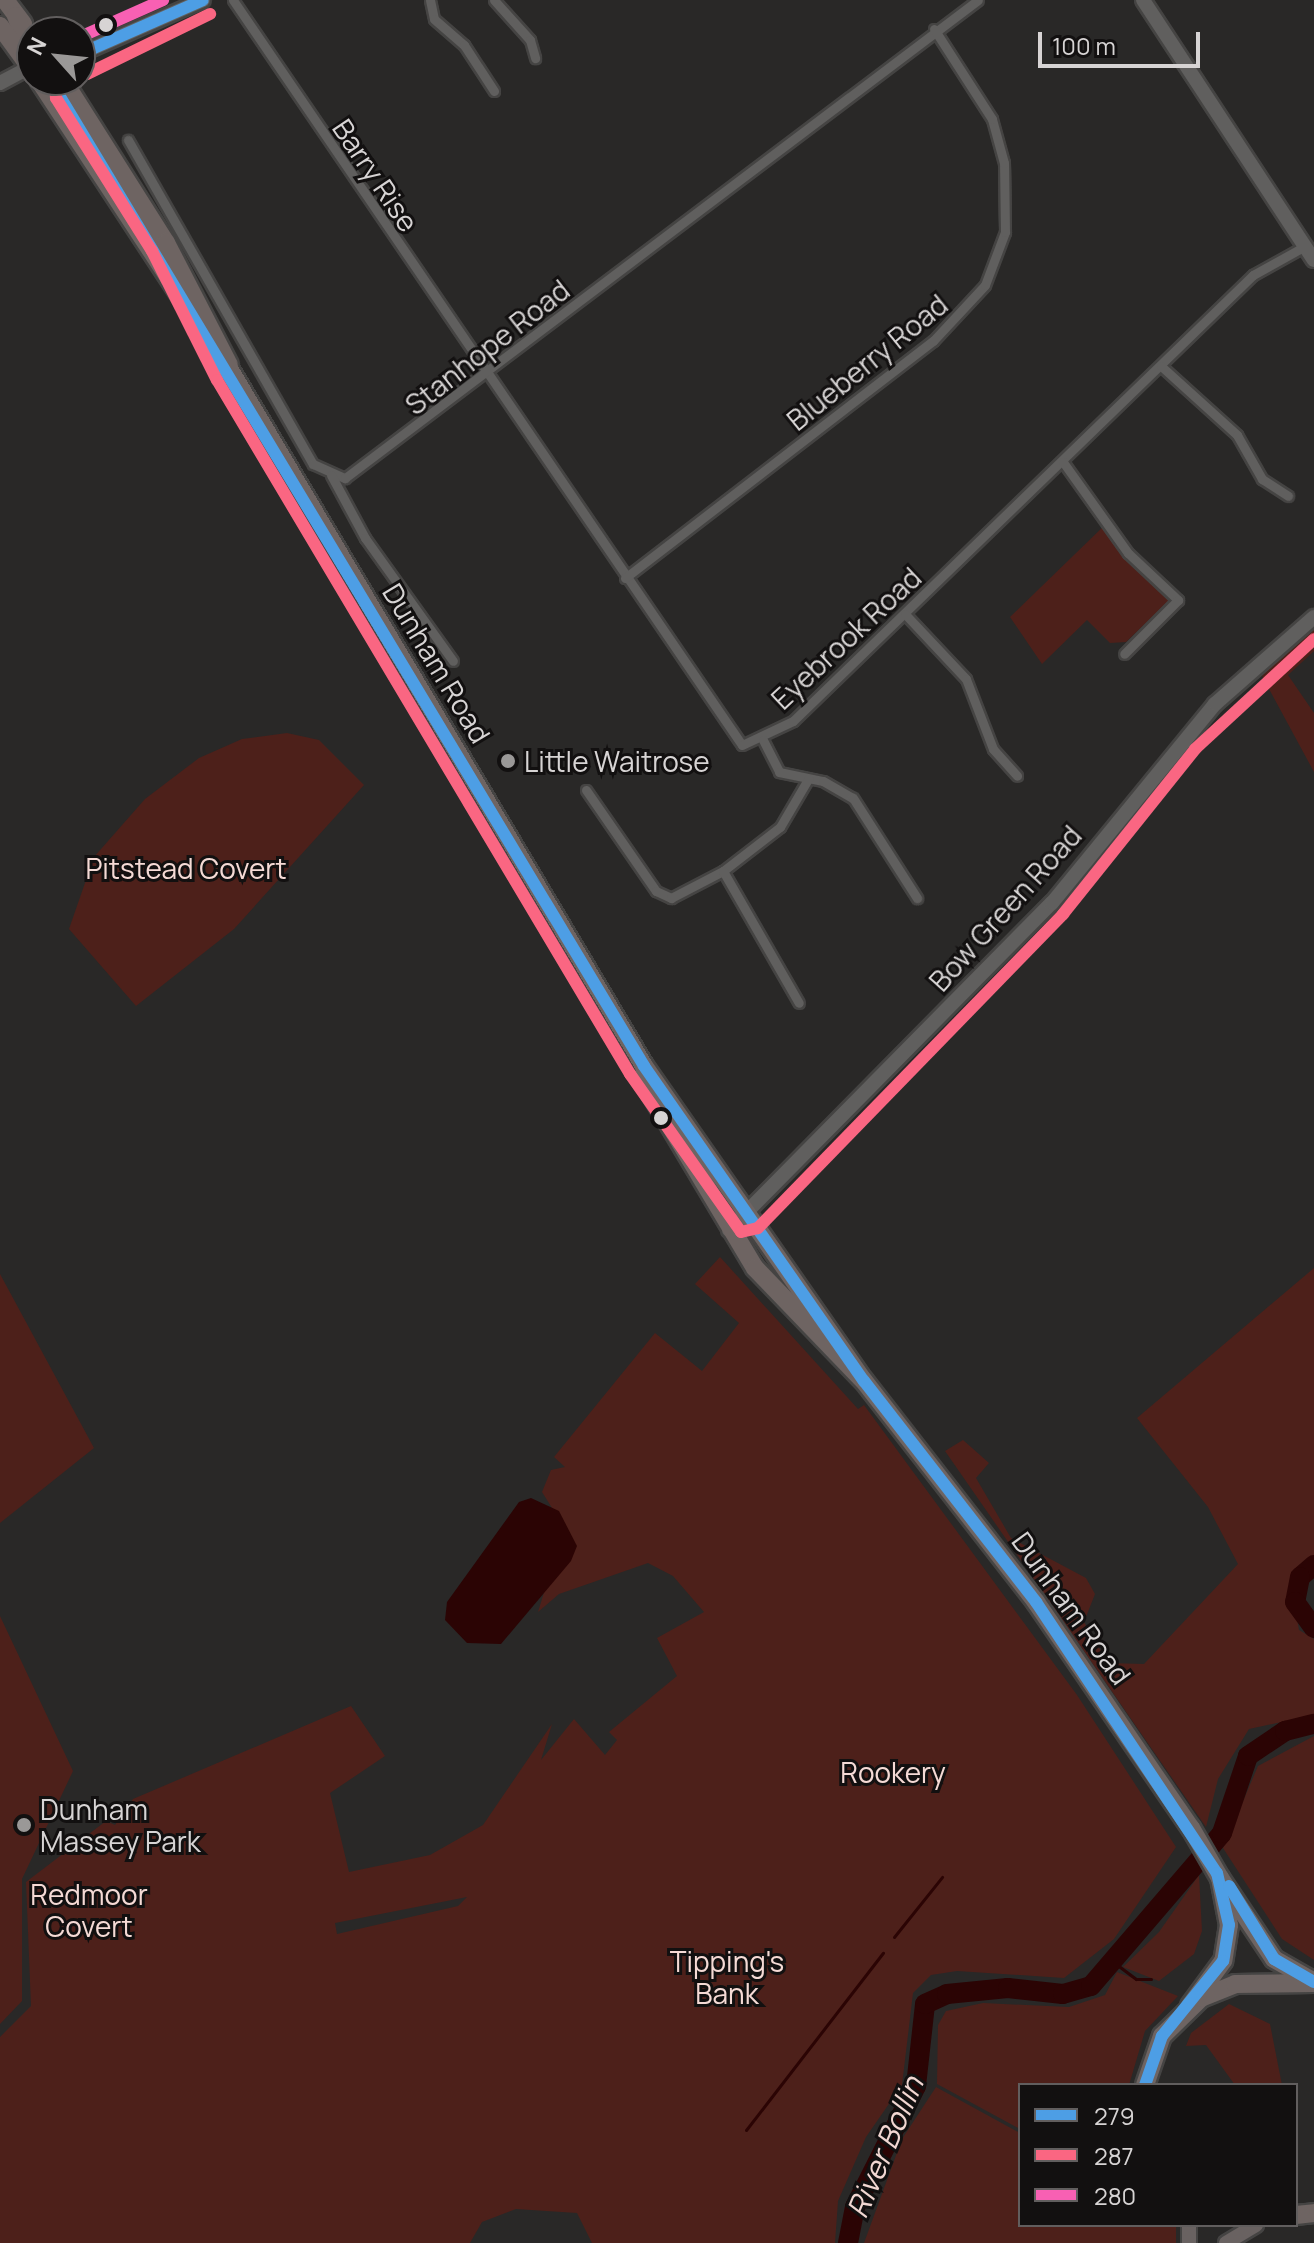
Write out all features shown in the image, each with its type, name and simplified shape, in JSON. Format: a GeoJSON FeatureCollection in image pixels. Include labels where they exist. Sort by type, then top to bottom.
{"type":"FeatureCollection","features":[{"type":"Feature","properties":{"kind":"highway","name":"Dunham Road"},"geometry":{"type":"LineString","coordinates":[[5,0],[8,21]]}},
{"type":"Feature","properties":{"kind":"highway","name":"Dunham Road"},"geometry":{"type":"LineString","coordinates":[[51,96],[231,372],[644,1066],[864,1381],[1036,1602],[1191,1828],[1218,1876],[1274,1959],[1314,1982]]}},
{"type":"Feature","properties":{"kind":"highway"},"geometry":{"type":"LineString","coordinates":[[57,96],[68,120]]}},
{"type":"Feature","properties":{"kind":"highway","name":"Dunham Road"},"geometry":{"type":"LineString","coordinates":[[75,96],[173,255],[231,372]]}},
{"type":"Feature","properties":{"kind":"highway","name":"Dunham Road"},"geometry":{"type":"LineString","coordinates":[[644,1066],[647,1087],[729,1230],[808,1330],[864,1381]]}},
{"type":"Feature","properties":{"kind":"highway","name":"Dunham Road"},"geometry":{"type":"LineString","coordinates":[[1190,2006],[1223,1961],[1229,1925],[1218,1876]]}},
{"type":"Feature","properties":{"kind":"highway"},"geometry":{"type":"LineString","coordinates":[[1146,2083],[1162,2036],[1190,2006],[1235,1984],[1314,1982]]}},
{"type":"Feature","properties":{"kind":"main road"},"geometry":{"type":"LineString","coordinates":[[96,49],[203,0]]}},
{"type":"Feature","properties":{"kind":"main road"},"geometry":{"type":"LineString","coordinates":[[1143,0],[1314,260]]}},
{"type":"Feature","properties":{"kind":"main road","name":"Bow Green Road"},"geometry":{"type":"LineString","coordinates":[[729,1230],[747,1217],[1052,903],[1204,715],[1314,617]]}},
{"type":"Feature","properties":{"kind":"main road"},"geometry":{"type":"LineString","coordinates":[[1226,2243],[1253,2227]]}},
{"type":"Feature","properties":{"kind":"street","name":"Barry Rise"},"geometry":{"type":"LineString","coordinates":[[233,0],[484,374]]}},
{"type":"Feature","properties":{"kind":"street"},"geometry":{"type":"LineString","coordinates":[[430,0],[434,19],[464,45],[494,91]]}},
{"type":"Feature","properties":{"kind":"street"},"geometry":{"type":"LineString","coordinates":[[494,0],[530,40],[535,58]]}},
{"type":"Feature","properties":{"kind":"street","name":"Stanhope Road"},"geometry":{"type":"LineString","coordinates":[[331,475],[353,476],[934,29],[978,0]]}},
{"type":"Feature","properties":{"kind":"street","name":"Blueberry Road"},"geometry":{"type":"LineString","coordinates":[[625,578],[933,341],[985,285],[1005,232],[1004,163],[992,119],[934,29]]}},
{"type":"Feature","properties":{"kind":"street"},"geometry":{"type":"LineString","coordinates":[[128,140],[313,464],[331,475],[350,516],[453,661]]}},
{"type":"Feature","properties":{"kind":"street","name":"Eyebrook Road"},"geometry":{"type":"LineString","coordinates":[[484,374],[733,737],[742,745],[763,740],[905,614],[1253,275],[1305,246]]}},
{"type":"Feature","properties":{"kind":"street"},"geometry":{"type":"LineString","coordinates":[[1161,366],[1237,435],[1262,479],[1288,496]]}},
{"type":"Feature","properties":{"kind":"street"},"geometry":{"type":"LineString","coordinates":[[1063,462],[1128,553],[1178,600],[1124,654]]}},
{"type":"Feature","properties":{"kind":"street"},"geometry":{"type":"LineString","coordinates":[[905,614],[966,679],[993,749],[1017,776]]}},
{"type":"Feature","properties":{"kind":"street"},"geometry":{"type":"LineString","coordinates":[[763,740],[779,772],[808,779],[853,798],[917,898]]}},
{"type":"Feature","properties":{"kind":"street"},"geometry":{"type":"LineString","coordinates":[[586,790],[661,895],[677,897],[723,871],[791,818],[808,779]]}},
{"type":"Feature","properties":{"kind":"street"},"geometry":{"type":"LineString","coordinates":[[723,871],[799,1003]]}},
{"type":"Feature","properties":{"kind":"green space"},"geometry":{"type":"Polygon","coordinates":[[[1108,522],[1172,598],[1126,642],[1110,643],[1087,620],[1042,664],[1010,617],[1108,522]]]}},
{"type":"Feature","properties":{"kind":"green space"},"geometry":{"type":"Polygon","coordinates":[[[1314,620],[1314,651],[1288,675],[1314,713],[1314,772],[1262,676],[1314,620]]]}},
{"type":"Feature","properties":{"kind":"green space","name":"Pitstead Covert"},"geometry":{"type":"Polygon","coordinates":[[[287,733],[319,740],[364,785],[234,929],[136,1006],[69,929],[94,857],[145,799],[199,758],[242,739],[287,733]]]}},
{"type":"Feature","properties":{"kind":"green space"},"geometry":{"type":"Polygon","coordinates":[[[720,1257],[858,1409],[864,1405],[1077,1695],[1176,1847],[1114,1939],[1064,1978],[957,1971],[931,1975],[913,1993],[902,2085],[866,2137],[838,2201],[835,2243],[592,2243],[577,2213],[516,2209],[482,2222],[470,2243],[0,2243],[0,2037],[31,2006],[26,1882],[106,1821],[115,1825],[133,1799],[351,1706],[385,1756],[330,1793],[349,1872],[430,1855],[483,1825],[552,1724],[541,1760],[574,1719],[605,1755],[617,1740],[609,1732],[677,1676],[657,1638],[704,1612],[673,1576],[648,1563],[559,1594],[538,1612],[564,1527],[542,1492],[551,1470],[565,1467],[554,1457],[655,1333],[702,1371],[739,1323],[695,1284],[720,1257]],[[467,1897],[335,1923],[337,1934],[458,1906],[467,1897]]]}},
{"type":"Feature","properties":{"kind":"green space"},"geometry":{"type":"Polygon","coordinates":[[[1314,1268],[1314,1562],[1291,1584],[1299,1630],[1314,1639],[1314,1715],[1249,1729],[1218,1779],[1206,1827],[945,1451],[963,1440],[989,1463],[976,1478],[1011,1538],[1086,1578],[1095,1594],[1084,1622],[1108,1663],[1144,1664],[1238,1564],[1208,1507],[1137,1418],[1314,1268]]]}},
{"type":"Feature","properties":{"kind":"green space"},"geometry":{"type":"Polygon","coordinates":[[[0,1274],[94,1448],[0,1523],[0,1274]]]}},
{"type":"Feature","properties":{"kind":"green space","name":"Dunham Massey Park"},"geometry":{"type":"Polygon","coordinates":[[[0,1616],[73,1771],[22,1879],[22,2001],[0,2024],[0,1616]]]}},
{"type":"Feature","properties":{"kind":"green space"},"geometry":{"type":"Polygon","coordinates":[[[1314,1736],[1314,1960],[1282,1939],[1223,1848],[1258,1766],[1314,1736]]]}},
{"type":"Feature","properties":{"kind":"green space"},"geometry":{"type":"Polygon","coordinates":[[[1199,1875],[1202,1931],[1194,1954],[1159,1981],[1123,1967],[1159,1932],[1199,1875]]]}},
{"type":"Feature","properties":{"kind":"green space"},"geometry":{"type":"Polygon","coordinates":[[[1117,1972],[1178,1996],[1145,2031],[1130,2083],[1018,2083],[1018,2128],[937,2084],[938,2025],[946,2011],[983,2003],[1069,2007],[1105,1995],[1117,1972]]]}},
{"type":"Feature","properties":{"kind":"green space"},"geometry":{"type":"Polygon","coordinates":[[[1229,2004],[1270,2024],[1282,2083],[1234,2083],[1206,2045],[1186,2046],[1191,2033],[1229,2004]]]}},
{"type":"Feature","properties":{"kind":"green space"},"geometry":{"type":"Polygon","coordinates":[[[936,2087],[1018,2132],[1018,2227],[1176,2227],[1176,2243],[864,2243],[902,2139],[936,2087]]]}},
{"type":"Feature","properties":{"kind":"shaded area"},"geometry":{"type":"Polygon","coordinates":[[[531,1498],[559,1511],[577,1546],[571,1561],[501,1644],[467,1643],[445,1620],[447,1602],[519,1502],[531,1498]]]}},
{"type":"Feature","properties":{"kind":"waterway","name":"River Bollin"},"geometry":{"type":"LineString","coordinates":[[1314,1565],[1300,1577],[1295,1602],[1314,1628]]}},
{"type":"Feature","properties":{"kind":"waterway"},"geometry":{"type":"LineString","coordinates":[[848,2243],[855,2207],[916,2086],[925,2004],[947,1994],[1008,1988],[1063,1994],[1091,1986],[1222,1833],[1248,1756],[1285,1731],[1314,1724]]}},
{"type":"Feature","properties":{"kind":"waterway"},"geometry":{"type":"LineString","coordinates":[[894,1937],[942,1877]]}},
{"type":"Feature","properties":{"kind":"waterway"},"geometry":{"type":"LineString","coordinates":[[746,2130],[883,1953]]}},
{"type":"Feature","properties":{"kind":"waterway"},"geometry":{"type":"LineString","coordinates":[[1112,1961],[1136,1979],[1151,1979]]}},
{"type":"Feature","properties":{"kind":"transit line","name":"280"},"geometry":{"type":"LineString","coordinates":[[96,30],[163,0]]}},
{"type":"Feature","properties":{"kind":"transit line","name":"279"},"geometry":{"type":"LineString","coordinates":[[96,47],[203,0]]}},
{"type":"Feature","properties":{"kind":"transit line","name":"287"},"geometry":{"type":"LineString","coordinates":[[96,70],[210,14]]}},
{"type":"Feature","properties":{"kind":"transit line","name":"287"},"geometry":{"type":"LineString","coordinates":[[56,96],[152,251],[217,380],[630,1074],[741,1232],[758,1228],[1063,914],[1195,749],[1314,639]]}},
{"type":"Feature","properties":{"kind":"transit line","name":"279"},"geometry":{"type":"LineString","coordinates":[[60,96],[644,1066],[864,1381],[1036,1602],[1217,1873],[1229,1925],[1223,1961],[1162,2036],[1146,2083]]}},
{"type":"Feature","properties":{"kind":"transit line","name":"279"},"geometry":{"type":"LineString","coordinates":[[1229,1886],[1274,1959],[1314,1982]]}},
{"type":"Feature","properties":{"kind":"place","name":"Little Waitrose"},"geometry":{"type":"Point","coordinates":[508,761]}},
{"type":"Feature","properties":{"kind":"place","name":"Dunham Massey Park"},"geometry":{"type":"Point","coordinates":[24,1825]}},
{"type":"Feature","properties":{"kind":"park label","name":"Rookery"},"geometry":{"type":"Point","coordinates":[893,1772]}},
{"type":"Feature","properties":{"kind":"park label","name":"Redmoor Covert"},"geometry":{"type":"Point","coordinates":[89,1910]}},
{"type":"Feature","properties":{"kind":"park label","name":"Tipping's Bank"},"geometry":{"type":"Point","coordinates":[727,1977]}}]}
